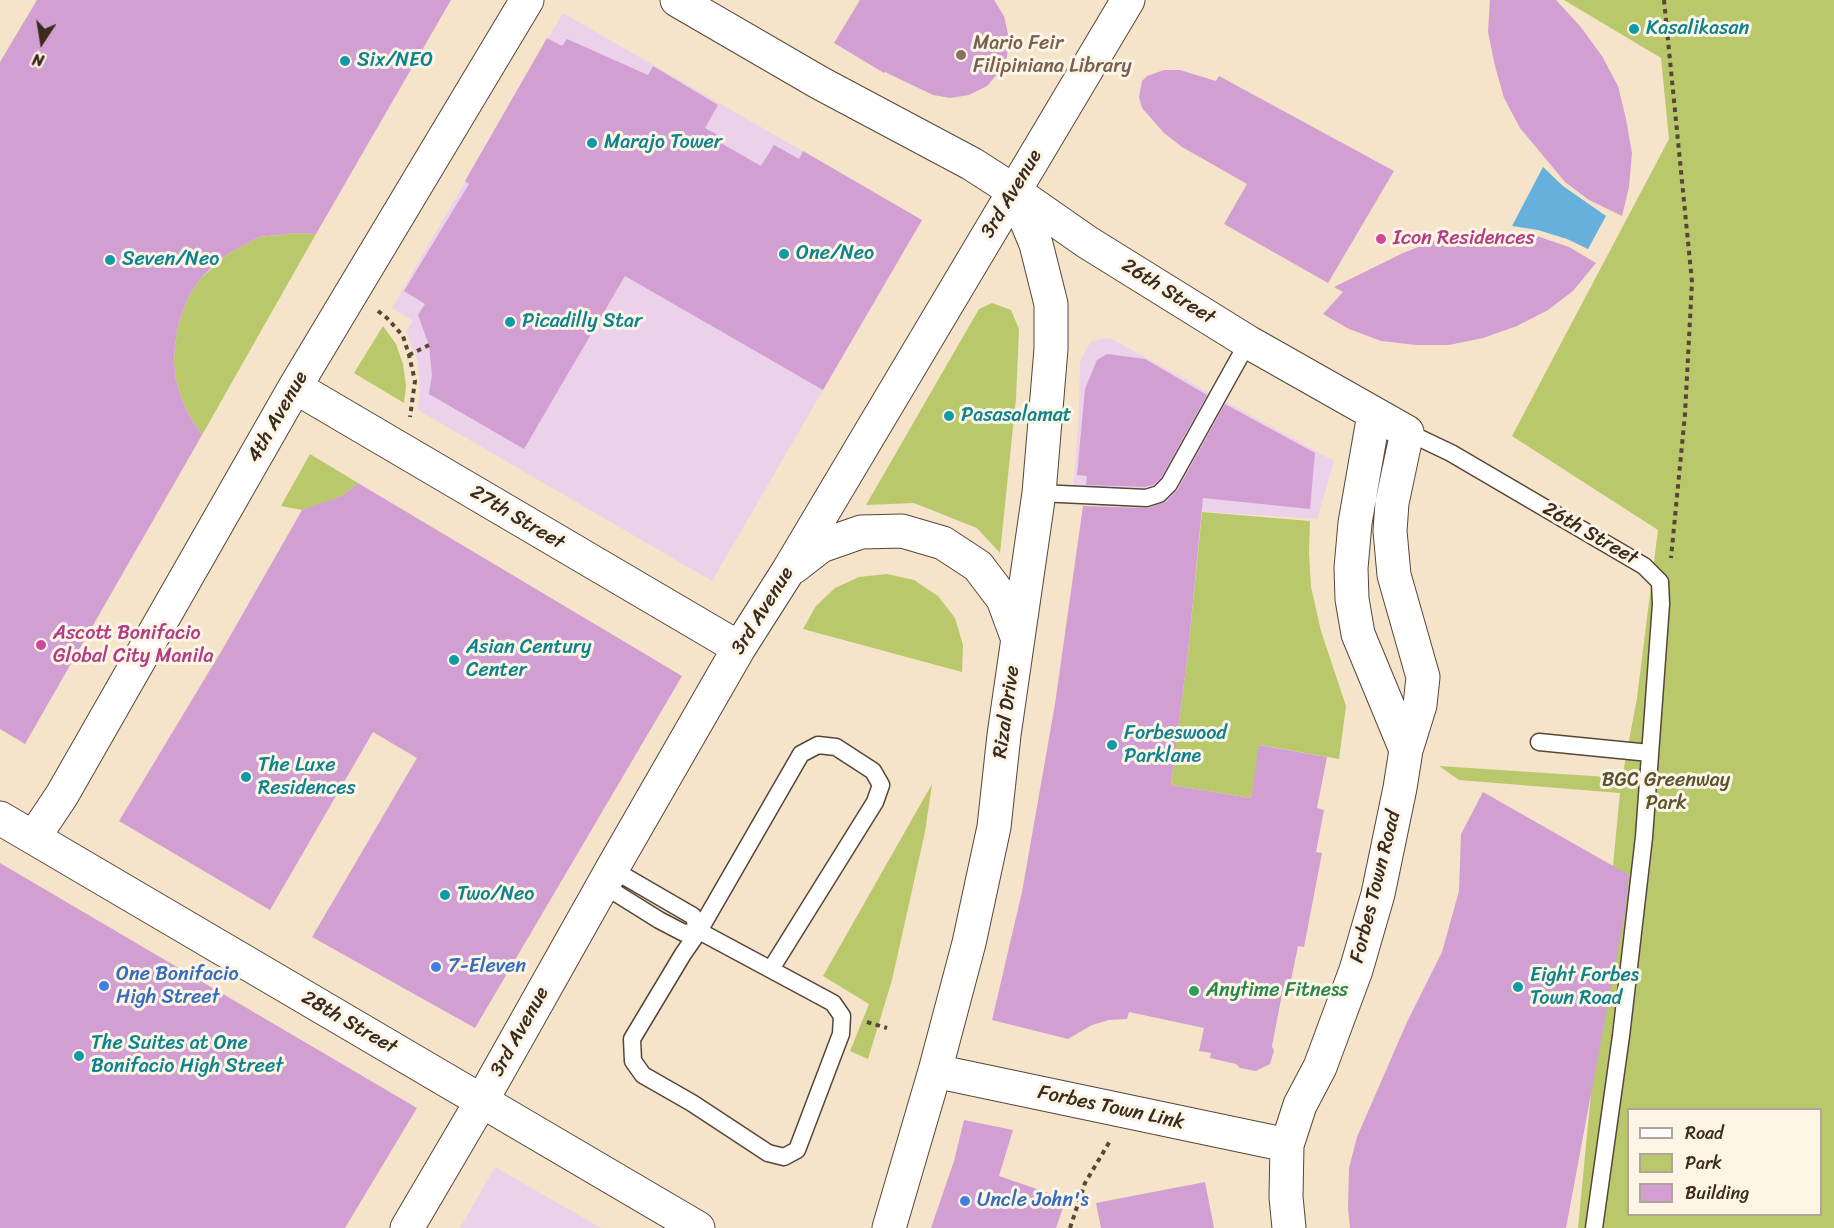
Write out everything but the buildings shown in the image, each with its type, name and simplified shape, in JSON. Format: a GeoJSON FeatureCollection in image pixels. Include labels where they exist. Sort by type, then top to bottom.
{"type":"FeatureCollection","features":[{"type":"Feature","properties":{"kind":"street","name":"4th Avenue"},"geometry":{"type":"LineString","coordinates":[[34,837],[62,795],[295,387],[527,0]]}},
{"type":"Feature","properties":{"kind":"street","name":"26th Street"},"geometry":{"type":"LineString","coordinates":[[677,0],[820,83],[972,164],[1014,190],[1087,242],[1248,342],[1407,432]]}},
{"type":"Feature","properties":{"kind":"street","name":"3rd Avenue"},"geometry":{"type":"LineString","coordinates":[[407,1228],[739,648],[788,571],[1128,0]]}},
{"type":"Feature","properties":{"kind":"street","name":"Rizal Drive"},"geometry":{"type":"LineString","coordinates":[[889,1228],[935,1071],[969,943],[994,827],[1004,735],[1039,493],[1051,349],[1052,304],[1036,244],[1014,190]]}},
{"type":"Feature","properties":{"kind":"street","name":"27th Street"},"geometry":{"type":"LineString","coordinates":[[295,387],[739,648]]}},
{"type":"Feature","properties":{"kind":"street"},"geometry":{"type":"LineString","coordinates":[[1374,414],[1355,523],[1351,568],[1352,599],[1358,634],[1406,750]]}},
{"type":"Feature","properties":{"kind":"street","name":"Forbes Town Road"},"geometry":{"type":"LineString","coordinates":[[1289,1228],[1286,1197],[1287,1146],[1300,1105],[1320,1067],[1356,970],[1378,894],[1406,750],[1420,705],[1423,677],[1394,575],[1390,531],[1392,503],[1407,432]]}},
{"type":"Feature","properties":{"kind":"street"},"geometry":{"type":"LineString","coordinates":[[788,571],[821,546],[861,531],[902,531],[943,543],[978,566],[1003,599],[1017,639]]}},
{"type":"Feature","properties":{"kind":"street","name":"28th Street"},"geometry":{"type":"LineString","coordinates":[[0,818],[698,1228]]}},
{"type":"Feature","properties":{"kind":"street","name":"Forbes Town Link"},"geometry":{"type":"LineString","coordinates":[[935,1071],[1287,1146]]}},
{"type":"Feature","properties":{"kind":"lane"},"geometry":{"type":"LineString","coordinates":[[1039,493],[1146,498],[1159,494],[1169,484],[1248,342]]}},
{"type":"Feature","properties":{"kind":"lane","name":"26th Street"},"geometry":{"type":"LineString","coordinates":[[1407,432],[1450,453],[1644,566],[1660,582],[1661,604],[1650,753]]}},
{"type":"Feature","properties":{"kind":"lane"},"geometry":{"type":"LineString","coordinates":[[1539,742],[1650,753],[1644,837],[1621,1036],[1594,1228]]}},
{"type":"Feature","properties":{"kind":"lane"},"geometry":{"type":"LineString","coordinates":[[607,877],[693,916],[699,931],[833,1003],[842,1016],[841,1035],[797,1150],[784,1157],[768,1153],[692,1103],[643,1075],[633,1060],[632,1039],[699,931],[801,754],[818,745],[836,747],[873,771],[881,785],[875,802],[771,969]]}},
{"type":"Feature","properties":{"kind":"path"},"geometry":{"type":"LineString","coordinates":[[352,292],[387,318],[403,336],[409,355],[415,381],[413,407],[401,449]]}},
{"type":"Feature","properties":{"kind":"path"},"geometry":{"type":"LineString","coordinates":[[409,355],[429,345]]}},
{"type":"Feature","properties":{"kind":"path"},"geometry":{"type":"LineString","coordinates":[[1070,1228],[1085,1183],[1095,1166]]}},
{"type":"Feature","properties":{"kind":"shaded area"},"geometry":{"type":"Polygon","coordinates":[[[563,13],[922,220],[712,581],[418,410],[420,392],[418,361],[406,331],[413,321],[392,308],[563,13]]]}},
{"type":"Feature","properties":{"kind":"shaded area"},"geometry":{"type":"Polygon","coordinates":[[[1110,338],[1334,461],[1317,519],[1072,503],[1079,413],[1080,362],[1091,341],[1110,338]]]}},
{"type":"Feature","properties":{"kind":"shaded area"},"geometry":{"type":"Polygon","coordinates":[[[495,1167],[601,1228],[460,1228],[495,1167]]]}},
{"type":"Feature","properties":{"kind":"green space","name":"BGC Greenway Park"},"geometry":{"type":"Polygon","coordinates":[[[1564,0],[1834,0],[1834,1228],[1578,1228],[1620,793],[1459,780],[1439,766],[1622,778],[1637,698],[1658,530],[1512,436],[1669,139],[1661,58],[1564,0]]]}},
{"type":"Feature","properties":{"kind":"green space"},"geometry":{"type":"Polygon","coordinates":[[[297,233],[316,234],[202,435],[182,399],[176,380],[174,362],[178,327],[190,294],[200,279],[228,254],[259,237],[297,233]]]}},
{"type":"Feature","properties":{"kind":"green space"},"geometry":{"type":"Polygon","coordinates":[[[992,303],[1011,310],[1019,329],[1016,398],[1000,553],[977,528],[914,503],[866,505],[979,309],[992,303]]]}},
{"type":"Feature","properties":{"kind":"green space"},"geometry":{"type":"Polygon","coordinates":[[[383,326],[396,344],[403,364],[406,386],[404,403],[354,373],[383,326]]]}},
{"type":"Feature","properties":{"kind":"green space"},"geometry":{"type":"Polygon","coordinates":[[[310,454],[358,483],[342,496],[319,505],[302,510],[281,506],[310,454]]]}},
{"type":"Feature","properties":{"kind":"green space"},"geometry":{"type":"Polygon","coordinates":[[[1202,512],[1310,521],[1311,587],[1321,631],[1346,706],[1339,759],[1260,745],[1251,798],[1171,785],[1188,652],[1202,512]]]}},
{"type":"Feature","properties":{"kind":"green space"},"geometry":{"type":"Polygon","coordinates":[[[887,574],[914,580],[938,596],[955,618],[963,645],[962,672],[803,629],[816,606],[835,588],[859,577],[887,574]]]}},
{"type":"Feature","properties":{"kind":"green space"},"geometry":{"type":"Polygon","coordinates":[[[932,784],[925,832],[892,980],[868,1059],[850,1051],[869,1004],[823,976],[932,784]]]}},
{"type":"Feature","properties":{"kind":"water"},"geometry":{"type":"Polygon","coordinates":[[[1543,167],[1563,186],[1606,216],[1588,249],[1567,239],[1538,230],[1512,226],[1543,167]]]}},
{"type":"Feature","properties":{"kind":"place","name":"Kasalikasan"},"geometry":{"type":"Point","coordinates":[1634,29]}},
{"type":"Feature","properties":{"kind":"place","name":"Mario Feir Filipiniana Library"},"geometry":{"type":"Point","coordinates":[961,55]}},
{"type":"Feature","properties":{"kind":"place","name":"Six/NEO"},"geometry":{"type":"Point","coordinates":[345,61]}},
{"type":"Feature","properties":{"kind":"place","name":"Marajo Tower"},"geometry":{"type":"Point","coordinates":[592,143]}},
{"type":"Feature","properties":{"kind":"place","name":"Icon Residences"},"geometry":{"type":"Point","coordinates":[1381,239]}},
{"type":"Feature","properties":{"kind":"place","name":"One/Neo"},"geometry":{"type":"Point","coordinates":[784,254]}},
{"type":"Feature","properties":{"kind":"place","name":"Seven/Neo"},"geometry":{"type":"Point","coordinates":[110,260]}},
{"type":"Feature","properties":{"kind":"place","name":"Picadilly Star"},"geometry":{"type":"Point","coordinates":[510,322]}},
{"type":"Feature","properties":{"kind":"place","name":"Pasasalamat"},"geometry":{"type":"Point","coordinates":[949,416]}},
{"type":"Feature","properties":{"kind":"place","name":"Ascott Bonifacio Global City Manila"},"geometry":{"type":"Point","coordinates":[41,645]}},
{"type":"Feature","properties":{"kind":"place","name":"Asian Century Center"},"geometry":{"type":"Point","coordinates":[454,660]}},
{"type":"Feature","properties":{"kind":"place","name":"Forbeswood Parklane"},"geometry":{"type":"Point","coordinates":[1112,745]}},
{"type":"Feature","properties":{"kind":"place","name":"The Luxe Residences"},"geometry":{"type":"Point","coordinates":[246,777]}},
{"type":"Feature","properties":{"kind":"place","name":"Two/Neo"},"geometry":{"type":"Point","coordinates":[445,895]}},
{"type":"Feature","properties":{"kind":"place","name":"7-Eleven"},"geometry":{"type":"Point","coordinates":[436,967]}},
{"type":"Feature","properties":{"kind":"place","name":"One Bonifacio High Street"},"geometry":{"type":"Point","coordinates":[104,986]}},
{"type":"Feature","properties":{"kind":"place","name":"Eight Forbes Town Road"},"geometry":{"type":"Point","coordinates":[1518,987]}},
{"type":"Feature","properties":{"kind":"place","name":"Anytime Fitness"},"geometry":{"type":"Point","coordinates":[1194,991]}},
{"type":"Feature","properties":{"kind":"place","name":"The Suites at One Bonifacio High Street"},"geometry":{"type":"Point","coordinates":[79,1056]}},
{"type":"Feature","properties":{"kind":"place","name":"Uncle John's"},"geometry":{"type":"Point","coordinates":[965,1201]}}]}
